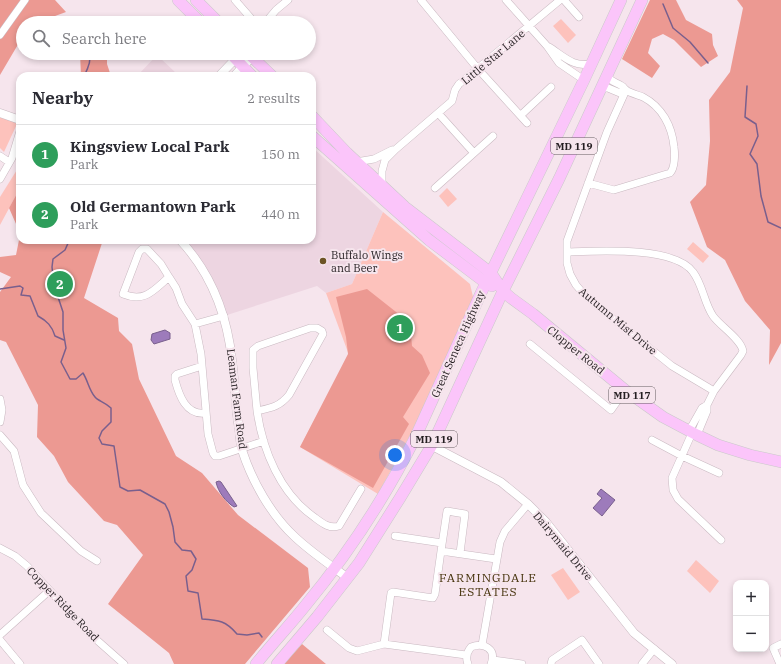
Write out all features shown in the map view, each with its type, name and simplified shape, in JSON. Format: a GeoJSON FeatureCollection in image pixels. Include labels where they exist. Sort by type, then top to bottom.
{"type":"FeatureCollection","features":[{"type":"Feature","properties":{"kind":"main road"},"geometry":{"type":"LineString","coordinates":[[178,0],[194,16]]}},
{"type":"Feature","properties":{"kind":"main road"},"geometry":{"type":"LineString","coordinates":[[196,0],[211,16]]}},
{"type":"Feature","properties":{"kind":"main road","name":"Great Seneca Highway"},"geometry":{"type":"LineString","coordinates":[[256,664],[306,606],[334,568],[373,512],[405,459],[491,273],[621,0]]}},
{"type":"Feature","properties":{"kind":"main road","name":"Great Seneca Highway"},"geometry":{"type":"LineString","coordinates":[[277,664],[348,578],[400,498],[432,445],[504,291],[559,179],[642,0]]}},
{"type":"Feature","properties":{"kind":"main road"},"geometry":{"type":"LineString","coordinates":[[240,60],[249,72]]}},
{"type":"Feature","properties":{"kind":"main road"},"geometry":{"type":"LineString","coordinates":[[257,60],[268,72]]}},
{"type":"Feature","properties":{"kind":"main road","name":"Clopper Road"},"geometry":{"type":"LineString","coordinates":[[316,120],[356,162],[382,184],[405,207],[491,273],[504,291],[625,390],[663,417],[718,445],[781,462]]}},
{"type":"Feature","properties":{"kind":"main road","name":"Clopper Road"},"geometry":{"type":"LineString","coordinates":[[316,140],[429,240],[486,284],[504,291]]}},
{"type":"Feature","properties":{"kind":"street"},"geometry":{"type":"LineString","coordinates":[[0,35],[24,0]]}},
{"type":"Feature","properties":{"kind":"street"},"geometry":{"type":"LineString","coordinates":[[234,0],[249,16]]}},
{"type":"Feature","properties":{"kind":"street"},"geometry":{"type":"LineString","coordinates":[[271,16],[288,0]]}},
{"type":"Feature","properties":{"kind":"street"},"geometry":{"type":"LineString","coordinates":[[421,0],[478,69],[528,123]]}},
{"type":"Feature","properties":{"kind":"street"},"geometry":{"type":"LineString","coordinates":[[506,0],[547,46],[559,63],[584,80]]}},
{"type":"Feature","properties":{"kind":"street","name":"Little Star Lane"},"geometry":{"type":"LineString","coordinates":[[382,184],[382,171],[385,160],[452,101],[459,84],[560,0]]}},
{"type":"Feature","properties":{"kind":"street"},"geometry":{"type":"LineString","coordinates":[[564,0],[579,17]]}},
{"type":"Feature","properties":{"kind":"street"},"geometry":{"type":"LineString","coordinates":[[275,16],[276,10]]}},
{"type":"Feature","properties":{"kind":"street"},"geometry":{"type":"LineString","coordinates":[[547,46],[568,60],[580,65],[591,63]]}},
{"type":"Feature","properties":{"kind":"street"},"geometry":{"type":"LineString","coordinates":[[223,72],[236,60]]}},
{"type":"Feature","properties":{"kind":"street"},"geometry":{"type":"LineString","coordinates":[[235,72],[238,60]]}},
{"type":"Feature","properties":{"kind":"street"},"geometry":{"type":"LineString","coordinates":[[588,183],[609,189],[619,189],[670,173],[672,171],[675,151],[668,121],[654,104],[645,98],[626,90],[623,86],[611,81],[607,76],[608,71]]}},
{"type":"Feature","properties":{"kind":"street"},"geometry":{"type":"LineString","coordinates":[[521,115],[551,86]]}},
{"type":"Feature","properties":{"kind":"street"},"geometry":{"type":"LineString","coordinates":[[600,88],[608,88],[620,93],[626,90]]}},
{"type":"Feature","properties":{"kind":"street","name":"Autumn Mist Drive"},"geometry":{"type":"LineString","coordinates":[[626,90],[607,132],[569,236],[567,263],[570,274],[582,292],[672,366],[714,391]]}},
{"type":"Feature","properties":{"kind":"street"},"geometry":{"type":"LineString","coordinates":[[0,113],[16,119]]}},
{"type":"Feature","properties":{"kind":"street"},"geometry":{"type":"LineString","coordinates":[[438,113],[474,154]]}},
{"type":"Feature","properties":{"kind":"street"},"geometry":{"type":"LineString","coordinates":[[435,188],[493,136]]}},
{"type":"Feature","properties":{"kind":"street"},"geometry":{"type":"LineString","coordinates":[[0,179],[10,162],[16,143]]}},
{"type":"Feature","properties":{"kind":"street","name":"Little Star Lane"},"geometry":{"type":"LineString","coordinates":[[356,162],[374,159],[396,149]]}},
{"type":"Feature","properties":{"kind":"street"},"geometry":{"type":"LineString","coordinates":[[0,156],[10,162]]}},
{"type":"Feature","properties":{"kind":"street","name":"Leaman Farm Road"},"geometry":{"type":"LineString","coordinates":[[183,244],[197,262],[213,288],[224,316],[232,360],[236,411],[242,448],[259,488],[284,526],[305,546],[348,578]]}},
{"type":"Feature","properties":{"kind":"street"},"geometry":{"type":"LineString","coordinates":[[169,276],[147,295],[141,298],[130,297],[123,294],[139,252],[142,249],[147,249],[161,264],[169,276],[176,288],[182,304],[195,324],[202,366],[208,434],[213,454],[215,456],[264,441]]}},
{"type":"Feature","properties":{"kind":"street"},"geometry":{"type":"LineString","coordinates":[[567,252],[608,250],[652,254],[675,259],[684,263],[700,284],[713,316],[742,348],[743,351],[741,355],[714,391],[707,405],[707,412],[693,433],[672,478],[673,490],[678,499],[721,540]]}},
{"type":"Feature","properties":{"kind":"street"},"geometry":{"type":"LineString","coordinates":[[195,324],[224,316]]}},
{"type":"Feature","properties":{"kind":"street"},"geometry":{"type":"LineString","coordinates":[[257,411],[276,406],[283,402],[289,395],[323,334],[322,331],[317,328],[310,328],[258,346],[253,350],[253,368],[257,411],[259,426],[282,484],[310,515],[323,524],[333,528],[339,526],[361,489]]}},
{"type":"Feature","properties":{"kind":"street"},"geometry":{"type":"LineString","coordinates":[[530,344],[611,410],[625,390]]}},
{"type":"Feature","properties":{"kind":"street"},"geometry":{"type":"LineString","coordinates":[[202,366],[175,376],[183,402],[194,412],[202,414],[206,413]]}},
{"type":"Feature","properties":{"kind":"street"},"geometry":{"type":"LineString","coordinates":[[0,399],[2,410],[0,422]]}},
{"type":"Feature","properties":{"kind":"street"},"geometry":{"type":"LineString","coordinates":[[0,435],[14,451],[22,485],[41,513],[81,551],[97,561]]}},
{"type":"Feature","properties":{"kind":"street","name":"Dairymaid Drive"},"geometry":{"type":"LineString","coordinates":[[416,436],[501,482],[528,504],[546,522],[634,633],[672,664]]}},
{"type":"Feature","properties":{"kind":"street"},"geometry":{"type":"LineString","coordinates":[[652,440],[719,473]]}},
{"type":"Feature","properties":{"kind":"street"},"geometry":{"type":"LineString","coordinates":[[482,645],[500,542],[505,531],[528,504]]}},
{"type":"Feature","properties":{"kind":"street"},"geometry":{"type":"LineString","coordinates":[[384,644],[391,593],[393,592],[433,598],[435,594],[447,511],[465,514],[460,553]]}},
{"type":"Feature","properties":{"kind":"street"},"geometry":{"type":"LineString","coordinates":[[395,536],[442,543]]}},
{"type":"Feature","properties":{"kind":"street","name":"Copper Ridge Road"},"geometry":{"type":"LineString","coordinates":[[0,548],[15,556],[27,566],[90,634],[124,664]]}},
{"type":"Feature","properties":{"kind":"street"},"geometry":{"type":"LineString","coordinates":[[441,551],[496,559]]}},
{"type":"Feature","properties":{"kind":"street"},"geometry":{"type":"LineString","coordinates":[[0,635],[49,591]]}},
{"type":"Feature","properties":{"kind":"street"},"geometry":{"type":"LineString","coordinates":[[327,630],[349,648],[357,651],[384,644],[466,655]]}},
{"type":"Feature","properties":{"kind":"street"},"geometry":{"type":"LineString","coordinates":[[0,640],[20,664]]}},
{"type":"Feature","properties":{"kind":"street"},"geometry":{"type":"LineString","coordinates":[[551,664],[552,660],[582,640],[599,664]]}},
{"type":"Feature","properties":{"kind":"street"},"geometry":{"type":"LineString","coordinates":[[780,664],[773,648],[781,644]]}},
{"type":"Feature","properties":{"kind":"street"},"geometry":{"type":"LineString","coordinates":[[468,664],[466,655],[471,647],[482,645],[491,650],[492,662],[522,664]]}},
{"type":"Feature","properties":{"kind":"street"},"geometry":{"type":"LineString","coordinates":[[642,664],[654,649]]}},
{"type":"Feature","properties":{"kind":"shaded area"},"geometry":{"type":"Polygon","coordinates":[[[0,0],[55,0],[66,12],[55,16],[16,16],[16,48],[0,75],[0,0]]]}},
{"type":"Feature","properties":{"kind":"shaded area"},"geometry":{"type":"Polygon","coordinates":[[[650,0],[676,0],[686,20],[712,34],[713,45],[718,56],[701,67],[674,40],[663,34],[652,39],[648,53],[660,66],[652,78],[622,59],[650,0]]]}},
{"type":"Feature","properties":{"kind":"shaded area"},"geometry":{"type":"Polygon","coordinates":[[[737,0],[781,0],[781,343],[769,365],[770,330],[745,301],[725,260],[707,247],[690,202],[706,185],[710,141],[709,100],[730,72],[743,8],[737,0]]]}},
{"type":"Feature","properties":{"kind":"shaded area"},"geometry":{"type":"Polygon","coordinates":[[[561,19],[576,35],[568,43],[553,26],[561,19]]]}},
{"type":"Feature","properties":{"kind":"shaded area"},"geometry":{"type":"Polygon","coordinates":[[[80,60],[107,60],[110,72],[81,72],[80,60]]]}},
{"type":"Feature","properties":{"kind":"shaded area"},"geometry":{"type":"Polygon","coordinates":[[[152,60],[162,60],[175,72],[141,72],[152,60]]]}},
{"type":"Feature","properties":{"kind":"shaded area"},"geometry":{"type":"Polygon","coordinates":[[[0,117],[14,121],[16,126],[4,152],[0,148],[0,117]]]}},
{"type":"Feature","properties":{"kind":"shaded area"},"geometry":{"type":"Polygon","coordinates":[[[316,151],[383,212],[352,284],[326,293],[317,286],[224,316],[218,301],[182,244],[316,244],[316,151]]]}},
{"type":"Feature","properties":{"kind":"shaded area"},"geometry":{"type":"Polygon","coordinates":[[[16,171],[16,195],[0,225],[0,197],[16,171]]]}},
{"type":"Feature","properties":{"kind":"shaded area"},"geometry":{"type":"Polygon","coordinates":[[[447,188],[457,199],[448,207],[439,196],[447,188]]]}},
{"type":"Feature","properties":{"kind":"shaded area"},"geometry":{"type":"Polygon","coordinates":[[[16,195],[16,224],[9,208],[16,195]]]}},
{"type":"Feature","properties":{"kind":"shaded area"},"geometry":{"type":"Polygon","coordinates":[[[383,212],[470,284],[474,301],[415,426],[378,494],[300,447],[349,355],[326,293],[352,284],[383,212]]]}},
{"type":"Feature","properties":{"kind":"shaded area"},"geometry":{"type":"Polygon","coordinates":[[[693,242],[709,256],[703,263],[687,249],[693,242]]]}},
{"type":"Feature","properties":{"kind":"shaded area"},"geometry":{"type":"Polygon","coordinates":[[[18,244],[102,244],[84,298],[118,318],[119,331],[132,344],[139,379],[176,456],[202,473],[238,515],[308,568],[310,587],[245,664],[174,664],[169,653],[108,604],[143,555],[117,525],[104,521],[68,482],[54,456],[37,437],[38,405],[6,342],[0,340],[0,292],[11,277],[0,272],[0,257],[16,255],[18,244]]]}},
{"type":"Feature","properties":{"kind":"shaded area"},"geometry":{"type":"Polygon","coordinates":[[[367,289],[410,323],[412,346],[422,355],[430,373],[403,417],[409,424],[373,488],[300,447],[348,354],[346,337],[336,297],[367,289]]]}},
{"type":"Feature","properties":{"kind":"shaded area"},"geometry":{"type":"Polygon","coordinates":[[[165,330],[170,333],[170,339],[154,344],[151,340],[152,334],[165,330]]]}},
{"type":"Feature","properties":{"kind":"shaded area"},"geometry":{"type":"Polygon","coordinates":[[[219,481],[237,506],[234,507],[223,496],[216,482],[219,481]]]}},
{"type":"Feature","properties":{"kind":"shaded area"},"geometry":{"type":"Polygon","coordinates":[[[601,489],[615,500],[602,516],[593,508],[602,498],[597,494],[601,489]]]}},
{"type":"Feature","properties":{"kind":"shaded area"},"geometry":{"type":"Polygon","coordinates":[[[696,560],[719,581],[710,593],[687,571],[696,560]]]}},
{"type":"Feature","properties":{"kind":"shaded area"},"geometry":{"type":"Polygon","coordinates":[[[563,568],[580,592],[568,600],[551,575],[563,568]]]}},
{"type":"Feature","properties":{"kind":"shaded area"},"geometry":{"type":"Polygon","coordinates":[[[302,644],[326,664],[284,664],[302,644]]]}},
{"type":"Feature","properties":{"kind":"waterway"},"geometry":{"type":"LineString","coordinates":[[663,4],[673,28],[690,42],[708,63]]}},
{"type":"Feature","properties":{"kind":"waterway"},"geometry":{"type":"LineString","coordinates":[[86,72],[90,60]]}},
{"type":"Feature","properties":{"kind":"waterway"},"geometry":{"type":"LineString","coordinates":[[747,86],[745,117],[756,124],[758,136],[750,154],[757,164],[761,196],[768,222],[781,228]]}},
{"type":"Feature","properties":{"kind":"waterway"},"geometry":{"type":"LineString","coordinates":[[68,244],[65,250],[53,259],[52,267],[53,287],[63,312],[63,330],[66,348],[61,362],[70,379],[76,379],[83,373],[95,397],[111,408],[111,422],[102,431],[99,438],[102,444],[114,446],[120,487],[128,491],[140,490],[165,504],[173,527],[175,542],[182,550],[191,551],[196,559],[192,570],[186,576],[188,591],[198,593],[202,619],[222,622],[229,626],[237,634],[247,635],[259,633],[262,637]]}},
{"type":"Feature","properties":{"kind":"waterway"},"geometry":{"type":"LineString","coordinates":[[0,289],[20,286],[23,288],[21,295],[30,296],[38,316],[49,324],[55,336],[64,340]]}},
{"type":"Feature","properties":{"kind":"place","name":"Buffalo Wings and Beer"},"geometry":{"type":"Point","coordinates":[323,261]}},
{"type":"Feature","properties":{"kind":"place","name":"Old Germantown Park"},"geometry":{"type":"Point","coordinates":[60,284]}},
{"type":"Feature","properties":{"kind":"place","name":"Kingsview Local Park"},"geometry":{"type":"Point","coordinates":[400,328]}},
{"type":"Feature","properties":{"kind":"district","name":"FARMINGDALE ESTATES"},"geometry":{"type":"Point","coordinates":[488,584]}}]}
